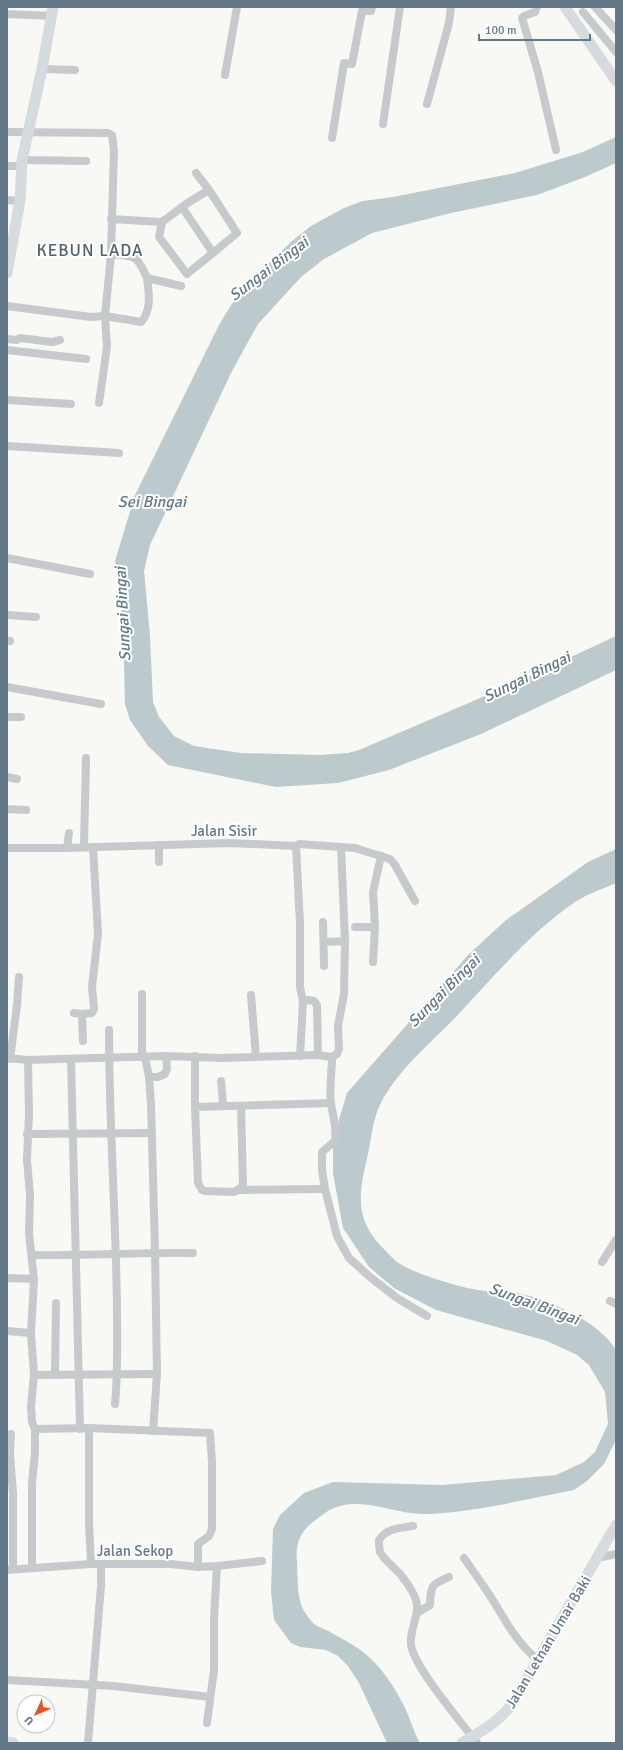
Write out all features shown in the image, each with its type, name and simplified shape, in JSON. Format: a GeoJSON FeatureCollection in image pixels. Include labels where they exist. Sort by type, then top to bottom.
{"type":"FeatureCollection","features":[{"type":"Feature","properties":{"kind":"street"},"geometry":{"type":"LineString","coordinates":[[225,75],[237,7]]}},
{"type":"Feature","properties":{"kind":"street"},"geometry":{"type":"LineString","coordinates":[[332,138],[344,63],[352,64],[362,11],[371,11],[372,7]]}},
{"type":"Feature","properties":{"kind":"street"},"geometry":{"type":"LineString","coordinates":[[383,124],[400,7]]}},
{"type":"Feature","properties":{"kind":"street"},"geometry":{"type":"LineString","coordinates":[[427,104],[449,23],[451,7]]}},
{"type":"Feature","properties":{"kind":"street"},"geometry":{"type":"LineString","coordinates":[[537,7],[535,12],[522,18],[538,72],[556,150]]}},
{"type":"Feature","properties":{"kind":"street"},"geometry":{"type":"LineString","coordinates":[[565,7],[581,12],[616,52]]}},
{"type":"Feature","properties":{"kind":"street"},"geometry":{"type":"LineString","coordinates":[[595,7],[616,30]]}},
{"type":"Feature","properties":{"kind":"street"},"geometry":{"type":"LineString","coordinates":[[7,14],[53,12],[42,69],[27,132],[22,163],[20,201],[10,242],[7,273]]}},
{"type":"Feature","properties":{"kind":"street"},"geometry":{"type":"LineString","coordinates":[[581,12],[616,81]]}},
{"type":"Feature","properties":{"kind":"street"},"geometry":{"type":"LineString","coordinates":[[42,69],[75,70]]}},
{"type":"Feature","properties":{"kind":"street"},"geometry":{"type":"LineString","coordinates":[[7,132],[108,132],[112,135],[114,150],[111,254],[105,316],[107,347],[99,404]]}},
{"type":"Feature","properties":{"kind":"street"},"geometry":{"type":"LineString","coordinates":[[7,166],[22,163],[86,161]]}},
{"type":"Feature","properties":{"kind":"street"},"geometry":{"type":"LineString","coordinates":[[162,222],[159,237],[187,274],[237,233],[196,173]]}},
{"type":"Feature","properties":{"kind":"street"},"geometry":{"type":"LineString","coordinates":[[111,219],[162,222],[209,190]]}},
{"type":"Feature","properties":{"kind":"street"},"geometry":{"type":"LineString","coordinates":[[7,200],[20,201]]}},
{"type":"Feature","properties":{"kind":"street"},"geometry":{"type":"LineString","coordinates":[[182,207],[213,253]]}},
{"type":"Feature","properties":{"kind":"street"},"geometry":{"type":"LineString","coordinates":[[7,306],[91,317],[105,316],[141,322],[144,318],[150,299],[147,278],[135,257],[111,254]]}},
{"type":"Feature","properties":{"kind":"street"},"geometry":{"type":"LineString","coordinates":[[147,278],[181,286]]}},
{"type":"Feature","properties":{"kind":"street"},"geometry":{"type":"LineString","coordinates":[[7,339],[17,340],[20,338],[52,342],[60,340]]}},
{"type":"Feature","properties":{"kind":"street"},"geometry":{"type":"LineString","coordinates":[[7,350],[86,359]]}},
{"type":"Feature","properties":{"kind":"street"},"geometry":{"type":"LineString","coordinates":[[7,400],[71,404]]}},
{"type":"Feature","properties":{"kind":"street"},"geometry":{"type":"LineString","coordinates":[[7,446],[119,453]]}},
{"type":"Feature","properties":{"kind":"street"},"geometry":{"type":"LineString","coordinates":[[7,558],[90,574]]}},
{"type":"Feature","properties":{"kind":"street"},"geometry":{"type":"LineString","coordinates":[[7,615],[36,617]]}},
{"type":"Feature","properties":{"kind":"street"},"geometry":{"type":"LineString","coordinates":[[7,687],[101,704]]}},
{"type":"Feature","properties":{"kind":"street"},"geometry":{"type":"LineString","coordinates":[[7,717],[21,718]]}},
{"type":"Feature","properties":{"kind":"street"},"geometry":{"type":"LineString","coordinates":[[84,847],[86,758]]}},
{"type":"Feature","properties":{"kind":"street"},"geometry":{"type":"LineString","coordinates":[[7,777],[16,779]]}},
{"type":"Feature","properties":{"kind":"street"},"geometry":{"type":"LineString","coordinates":[[7,809],[26,810]]}},
{"type":"Feature","properties":{"kind":"street"},"geometry":{"type":"LineString","coordinates":[[67,848],[69,833]]}},
{"type":"Feature","properties":{"kind":"street","name":"Jalan Sisir"},"geometry":{"type":"LineString","coordinates":[[7,848],[67,848],[230,843],[296,846],[299,844],[355,848],[390,859],[395,865],[415,901]]}},
{"type":"Feature","properties":{"kind":"street"},"geometry":{"type":"LineString","coordinates":[[159,845],[159,862]]}},
{"type":"Feature","properties":{"kind":"street"},"geometry":{"type":"LineString","coordinates":[[296,846],[300,924],[300,988],[303,1002],[300,1056]]}},
{"type":"Feature","properties":{"kind":"street"},"geometry":{"type":"LineString","coordinates":[[83,1041],[78,1014],[92,1013],[94,1009],[92,988],[98,934],[93,847]]}},
{"type":"Feature","properties":{"kind":"street"},"geometry":{"type":"LineString","coordinates":[[19,978],[17,1005],[8,1059],[28,1060],[166,1056],[221,1058],[318,1055],[332,1057],[337,1054],[339,1050],[338,1026],[344,994],[345,941],[341,848]]}},
{"type":"Feature","properties":{"kind":"street"},"geometry":{"type":"LineString","coordinates":[[373,962],[375,927],[372,892],[381,856]]}},
{"type":"Feature","properties":{"kind":"street"},"geometry":{"type":"LineString","coordinates":[[323,922],[325,942],[324,966]]}},
{"type":"Feature","properties":{"kind":"street"},"geometry":{"type":"LineString","coordinates":[[355,927],[375,927]]}},
{"type":"Feature","properties":{"kind":"street"},"geometry":{"type":"LineString","coordinates":[[325,942],[345,941]]}},
{"type":"Feature","properties":{"kind":"street"},"geometry":{"type":"LineString","coordinates":[[142,994],[144,1057],[149,1077],[152,1133],[155,1252],[157,1374],[153,1431]]}},
{"type":"Feature","properties":{"kind":"street"},"geometry":{"type":"LineString","coordinates":[[251,994],[256,1056]]}},
{"type":"Feature","properties":{"kind":"street"},"geometry":{"type":"LineString","coordinates":[[303,1002],[311,1000],[317,1005],[318,1055]]}},
{"type":"Feature","properties":{"kind":"street"},"geometry":{"type":"LineString","coordinates":[[109,1030],[118,1374],[115,1404]]}},
{"type":"Feature","properties":{"kind":"street"},"geometry":{"type":"LineString","coordinates":[[149,1077],[158,1077],[165,1074],[167,1069],[166,1056]]}},
{"type":"Feature","properties":{"kind":"street"},"geometry":{"type":"LineString","coordinates":[[195,1056],[195,1107],[199,1187],[205,1191],[234,1192],[238,1190],[325,1189]]}},
{"type":"Feature","properties":{"kind":"street"},"geometry":{"type":"LineString","coordinates":[[332,1057],[331,1103],[335,1117],[336,1132],[335,1141],[322,1152],[322,1170],[325,1189],[337,1236],[349,1258],[397,1298],[427,1316]]}},
{"type":"Feature","properties":{"kind":"street"},"geometry":{"type":"LineString","coordinates":[[71,1059],[80,1429]]}},
{"type":"Feature","properties":{"kind":"street"},"geometry":{"type":"LineString","coordinates":[[28,1060],[29,1114],[27,1134],[29,1233],[33,1255],[34,1279],[31,1333],[34,1375],[31,1406],[32,1422],[35,1429],[35,1453],[32,1483],[32,1567]]}},
{"type":"Feature","properties":{"kind":"street"},"geometry":{"type":"LineString","coordinates":[[221,1081],[223,1105]]}},
{"type":"Feature","properties":{"kind":"street"},"geometry":{"type":"LineString","coordinates":[[195,1107],[331,1103]]}},
{"type":"Feature","properties":{"kind":"street"},"geometry":{"type":"LineString","coordinates":[[238,1190],[242,1184],[241,1106]]}},
{"type":"Feature","properties":{"kind":"street"},"geometry":{"type":"LineString","coordinates":[[27,1134],[152,1133]]}},
{"type":"Feature","properties":{"kind":"street"},"geometry":{"type":"LineString","coordinates":[[602,1262],[616,1240]]}},
{"type":"Feature","properties":{"kind":"street"},"geometry":{"type":"LineString","coordinates":[[33,1255],[75,1256],[155,1252],[193,1253]]}},
{"type":"Feature","properties":{"kind":"street"},"geometry":{"type":"LineString","coordinates":[[7,1278],[34,1279]]}},
{"type":"Feature","properties":{"kind":"street"},"geometry":{"type":"LineString","coordinates":[[55,1374],[56,1303]]}},
{"type":"Feature","properties":{"kind":"street"},"geometry":{"type":"LineString","coordinates":[[7,1331],[31,1333]]}},
{"type":"Feature","properties":{"kind":"street"},"geometry":{"type":"LineString","coordinates":[[34,1375],[157,1374]]}},
{"type":"Feature","properties":{"kind":"street"},"geometry":{"type":"LineString","coordinates":[[35,1429],[89,1428],[210,1433],[212,1530],[209,1536],[198,1544],[198,1566]]}},
{"type":"Feature","properties":{"kind":"street"},"geometry":{"type":"LineString","coordinates":[[89,1428],[89,1523],[91,1564]]}},
{"type":"Feature","properties":{"kind":"street"},"geometry":{"type":"LineString","coordinates":[[10,1570],[13,1494],[10,1453],[11,1434]]}},
{"type":"Feature","properties":{"kind":"street","name":"Jalan Letnan Umar Baki"},"geometry":{"type":"LineString","coordinates":[[462,1743],[474,1740],[505,1715],[538,1661],[616,1525]]}},
{"type":"Feature","properties":{"kind":"street"},"geometry":{"type":"LineString","coordinates":[[413,1526],[389,1530],[381,1536],[379,1545],[382,1554],[409,1586],[416,1598],[418,1606],[411,1637],[414,1653],[440,1694],[474,1740]]}},
{"type":"Feature","properties":{"kind":"street"},"geometry":{"type":"LineString","coordinates":[[597,1558],[616,1554]]}},
{"type":"Feature","properties":{"kind":"street"},"geometry":{"type":"LineString","coordinates":[[464,1558],[497,1606],[511,1631],[525,1649],[538,1661]]}},
{"type":"Feature","properties":{"kind":"street","name":"Jalan Sekop"},"geometry":{"type":"LineString","coordinates":[[10,1570],[32,1567],[91,1564],[172,1564],[217,1566],[262,1561]]}},
{"type":"Feature","properties":{"kind":"street"},"geometry":{"type":"LineString","coordinates":[[88,1743],[101,1586],[101,1565]]}},
{"type":"Feature","properties":{"kind":"street"},"geometry":{"type":"LineString","coordinates":[[207,1723],[214,1670],[214,1618],[217,1566]]}},
{"type":"Feature","properties":{"kind":"street"},"geometry":{"type":"LineString","coordinates":[[417,1613],[430,1605],[430,1592],[433,1586],[449,1577]]}},
{"type":"Feature","properties":{"kind":"street"},"geometry":{"type":"LineString","coordinates":[[8,1680],[92,1684],[210,1697]]}},
{"type":"Feature","properties":{"kind":"street"},"geometry":{"type":"LineString","coordinates":[[7,1742],[13,1743]]}},
{"type":"Feature","properties":{"kind":"water","name":"Sei Bingai"},"geometry":{"type":"Polygon","coordinates":[[[616,137],[616,163],[585,177],[537,195],[451,213],[372,233],[324,259],[301,277],[258,324],[232,371],[150,545],[144,571],[150,636],[153,702],[159,717],[174,736],[194,746],[241,753],[319,755],[348,753],[359,750],[513,684],[616,636],[616,670],[481,734],[389,770],[338,783],[276,787],[168,765],[148,746],[130,720],[125,704],[123,624],[115,561],[135,495],[219,325],[239,292],[292,241],[311,226],[344,208],[363,201],[393,197],[515,173],[583,152],[616,137]]]}},
{"type":"Feature","properties":{"kind":"water","name":"Sungai Bingai"},"geometry":{"type":"Polygon","coordinates":[[[616,849],[616,883],[575,902],[541,928],[406,1067],[390,1088],[377,1111],[361,1188],[362,1211],[365,1223],[372,1234],[381,1246],[397,1262],[427,1276],[452,1284],[476,1290],[519,1293],[545,1301],[586,1321],[598,1330],[616,1350],[616,1440],[604,1464],[587,1481],[574,1490],[501,1505],[446,1513],[416,1514],[378,1506],[352,1504],[340,1506],[328,1511],[308,1526],[299,1539],[297,1550],[298,1589],[303,1608],[309,1619],[320,1628],[332,1633],[366,1654],[380,1668],[400,1698],[420,1743],[387,1743],[359,1683],[348,1666],[338,1656],[326,1650],[300,1647],[291,1643],[274,1620],[271,1592],[273,1529],[280,1515],[304,1493],[333,1482],[443,1485],[556,1475],[584,1462],[595,1452],[608,1424],[605,1392],[589,1365],[577,1355],[547,1341],[436,1310],[394,1288],[369,1267],[343,1228],[333,1173],[333,1140],[347,1093],[469,954],[505,921],[588,862],[616,849]]]}},
{"type":"Feature","properties":{"kind":"district","name":"KEBUN LADA"},"geometry":{"type":"Point","coordinates":[90,250]}}]}
